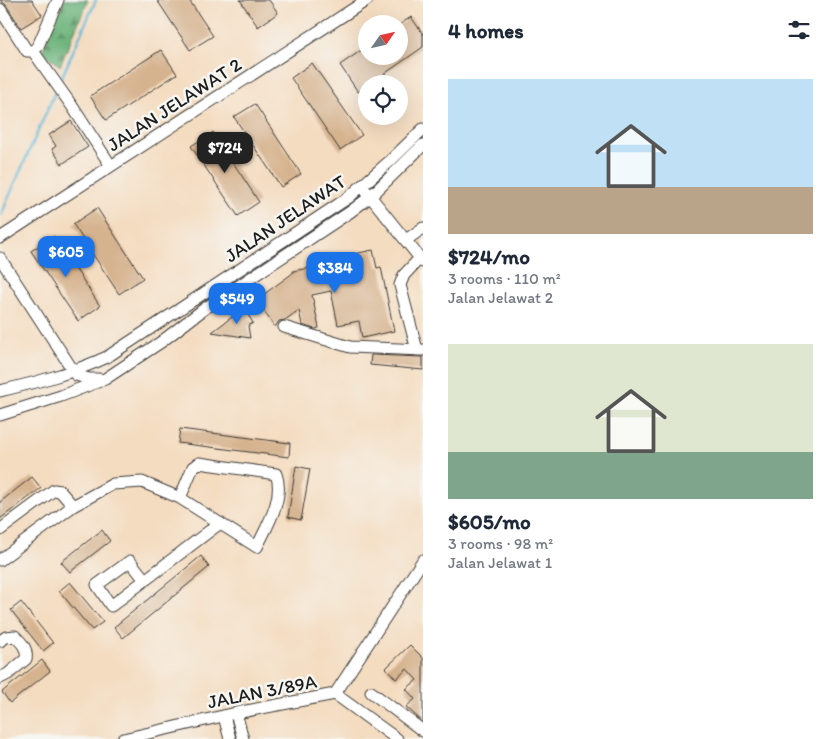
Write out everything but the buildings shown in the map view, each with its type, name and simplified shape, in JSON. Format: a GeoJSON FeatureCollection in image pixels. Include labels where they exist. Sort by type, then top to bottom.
{"type":"FeatureCollection","features":[{"type":"Feature","properties":{"kind":"street","name":"JALAN JELAWAT 2"},"geometry":{"type":"LineString","coordinates":[[0,238],[367,0]]}},
{"type":"Feature","properties":{"kind":"street"},"geometry":{"type":"LineString","coordinates":[[0,9],[27,51],[33,51],[38,46],[53,3]]}},
{"type":"Feature","properties":{"kind":"street"},"geometry":{"type":"LineString","coordinates":[[33,51],[111,166]]}},
{"type":"Feature","properties":{"kind":"street","name":"JALAN JELAWAT"},"geometry":{"type":"LineString","coordinates":[[0,390],[52,378],[89,366],[107,357],[343,201],[363,186],[423,129]]}},
{"type":"Feature","properties":{"kind":"street","name":"JALAN JELAWAT"},"geometry":{"type":"LineString","coordinates":[[0,415],[61,396],[105,378],[161,342],[204,309],[350,212],[370,196],[423,145]]}},
{"type":"Feature","properties":{"kind":"street"},"geometry":{"type":"LineString","coordinates":[[284,327],[350,347],[420,350],[400,285],[404,275],[422,260],[363,186]]}},
{"type":"Feature","properties":{"kind":"street"},"geometry":{"type":"LineString","coordinates":[[406,240],[423,228]]}},
{"type":"Feature","properties":{"kind":"street"},"geometry":{"type":"LineString","coordinates":[[0,258],[76,375],[82,378],[105,378]]}},
{"type":"Feature","properties":{"kind":"street"},"geometry":{"type":"LineString","coordinates":[[61,396],[71,383],[73,370]]}},
{"type":"Feature","properties":{"kind":"street"},"geometry":{"type":"LineString","coordinates":[[0,560],[72,506],[112,484],[142,482],[180,498],[257,547],[277,499],[279,483],[276,474],[199,463],[193,467],[180,498]]}},
{"type":"Feature","properties":{"kind":"street"},"geometry":{"type":"LineString","coordinates":[[0,530],[54,490],[60,491],[72,506]]}},
{"type":"Feature","properties":{"kind":"street"},"geometry":{"type":"LineString","coordinates":[[145,580],[220,523]]}},
{"type":"Feature","properties":{"kind":"street"},"geometry":{"type":"LineString","coordinates":[[334,694],[423,560]]}},
{"type":"Feature","properties":{"kind":"street"},"geometry":{"type":"LineString","coordinates":[[0,641],[6,637],[15,636],[27,653],[26,659],[0,678]]}},
{"type":"Feature","properties":{"kind":"street"},"geometry":{"type":"LineString","coordinates":[[370,692],[423,731]]}},
{"type":"Feature","properties":{"kind":"street","name":"JALAN 3/89A"},"geometry":{"type":"LineString","coordinates":[[123,739],[230,714],[334,694],[397,739]]}},
{"type":"Feature","properties":{"kind":"street"},"geometry":{"type":"LineString","coordinates":[[230,714],[230,739]]}},
{"type":"Feature","properties":{"kind":"street"},"geometry":{"type":"LineString","coordinates":[[230,714],[243,739]]}},
{"type":"Feature","properties":{"kind":"green space"},"geometry":{"type":"Polygon","coordinates":[[[64,0],[88,0],[60,66],[42,51],[64,0]]]}},
{"type":"Feature","properties":{"kind":"waterway"},"geometry":{"type":"LineString","coordinates":[[59,83],[96,0]]}},
{"type":"Feature","properties":{"kind":"waterway"},"geometry":{"type":"LineString","coordinates":[[1,215],[56,90]]}}]}
